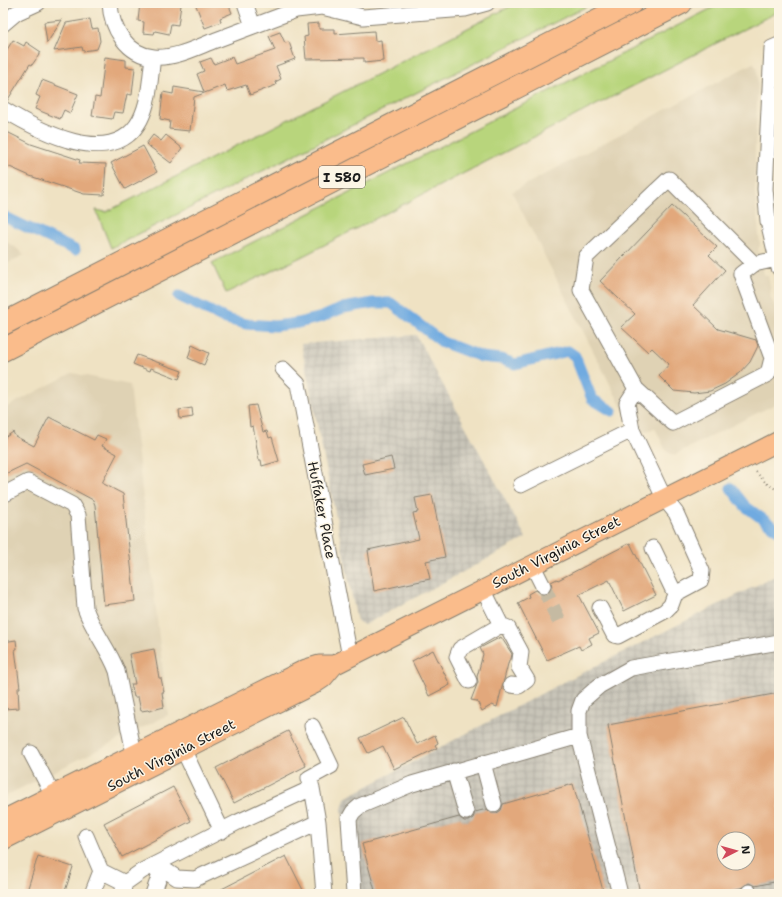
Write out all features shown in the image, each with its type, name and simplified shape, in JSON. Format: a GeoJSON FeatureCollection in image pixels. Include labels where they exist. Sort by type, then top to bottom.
{"type":"FeatureCollection","features":[{"type":"Feature","properties":{"kind":"highway","name":"I 580"},"geometry":{"type":"LineString","coordinates":[[3,324],[631,3]]}},
{"type":"Feature","properties":{"kind":"highway","name":"I 580"},"geometry":{"type":"LineString","coordinates":[[3,350],[681,3]]}},
{"type":"Feature","properties":{"kind":"main road","name":"South Virginia Street"},"geometry":{"type":"LineString","coordinates":[[4,835],[314,684],[342,661],[777,440]]}},
{"type":"Feature","properties":{"kind":"main road","name":"South Virginia Street"},"geometry":{"type":"LineString","coordinates":[[4,835],[47,798],[134,753],[306,669],[342,661]]}},
{"type":"Feature","properties":{"kind":"main road"},"geometry":{"type":"LineString","coordinates":[[3,813],[47,798]]}},
{"type":"Feature","properties":{"kind":"street"},"geometry":{"type":"LineString","coordinates":[[3,24],[16,13],[38,3]]}},
{"type":"Feature","properties":{"kind":"street"},"geometry":{"type":"LineString","coordinates":[[110,3],[110,12],[119,34],[135,50],[153,57],[177,54],[309,7],[334,9],[346,14],[363,17],[465,9],[487,3]]}},
{"type":"Feature","properties":{"kind":"street"},"geometry":{"type":"LineString","coordinates":[[245,3],[253,26]]}},
{"type":"Feature","properties":{"kind":"street"},"geometry":{"type":"LineString","coordinates":[[754,264],[669,179],[586,257],[581,290],[636,389],[673,423],[768,374],[772,358],[741,274],[754,264],[778,264],[768,221],[766,189],[775,46]]}},
{"type":"Feature","properties":{"kind":"street"},"geometry":{"type":"LineString","coordinates":[[3,108],[41,129],[66,138],[89,144],[101,145],[113,142],[125,137],[134,130],[139,121],[147,101],[153,57]]}},
{"type":"Feature","properties":{"kind":"street","name":"Huffaker Place"},"geometry":{"type":"LineString","coordinates":[[283,369],[298,384],[342,661]]}},
{"type":"Feature","properties":{"kind":"street"},"geometry":{"type":"LineString","coordinates":[[600,608],[614,635],[618,636],[665,610],[671,605],[675,594],[699,582],[703,574],[676,513],[664,498],[632,430],[627,403],[636,389]]}},
{"type":"Feature","properties":{"kind":"street"},"geometry":{"type":"LineString","coordinates":[[521,485],[632,430]]}},
{"type":"Feature","properties":{"kind":"street"},"geometry":{"type":"LineString","coordinates":[[3,495],[28,482],[72,505],[78,515],[86,608],[89,620],[114,661],[134,753]]}},
{"type":"Feature","properties":{"kind":"street"},"geometry":{"type":"LineString","coordinates":[[653,548],[675,594]]}},
{"type":"Feature","properties":{"kind":"street"},"geometry":{"type":"LineString","coordinates":[[532,564],[543,586]]}},
{"type":"Feature","properties":{"kind":"street"},"geometry":{"type":"LineString","coordinates":[[483,590],[500,625],[508,628],[521,652],[519,666],[527,680],[519,686],[511,685]]}},
{"type":"Feature","properties":{"kind":"street"},"geometry":{"type":"LineString","coordinates":[[469,681],[457,657],[460,649],[500,625]]}},
{"type":"Feature","properties":{"kind":"street"},"geometry":{"type":"LineString","coordinates":[[620,894],[579,736],[579,711],[583,700],[599,686],[631,668],[779,642]]}},
{"type":"Feature","properties":{"kind":"street"},"geometry":{"type":"LineString","coordinates":[[312,726],[331,766],[309,778],[318,822],[324,894]]}},
{"type":"Feature","properties":{"kind":"street"},"geometry":{"type":"LineString","coordinates":[[354,894],[349,819],[353,812],[360,806],[412,784],[579,736]]}},
{"type":"Feature","properties":{"kind":"street"},"geometry":{"type":"LineString","coordinates":[[183,749],[222,831]]}},
{"type":"Feature","properties":{"kind":"street"},"geometry":{"type":"LineString","coordinates":[[31,754],[47,798]]}},
{"type":"Feature","properties":{"kind":"street"},"geometry":{"type":"LineString","coordinates":[[483,763],[494,804]]}},
{"type":"Feature","properties":{"kind":"street"},"geometry":{"type":"LineString","coordinates":[[454,772],[466,812]]}},
{"type":"Feature","properties":{"kind":"street"},"geometry":{"type":"LineString","coordinates":[[86,836],[101,871],[123,888],[222,831],[312,788]]}},
{"type":"Feature","properties":{"kind":"street"},"geometry":{"type":"LineString","coordinates":[[159,867],[177,878],[194,879],[318,822]]}},
{"type":"Feature","properties":{"kind":"street"},"geometry":{"type":"LineString","coordinates":[[153,894],[159,867]]}},
{"type":"Feature","properties":{"kind":"street"},"geometry":{"type":"LineString","coordinates":[[92,894],[101,871]]}},
{"type":"Feature","properties":{"kind":"path"},"geometry":{"type":"LineString","coordinates":[[756,472],[766,483],[779,491]]}},
{"type":"Feature","properties":{"kind":"shaded area"},"geometry":{"type":"Polygon","coordinates":[[[753,63],[757,68],[758,82],[755,147],[755,194],[760,245],[758,249],[764,274],[768,276],[771,290],[770,295],[779,317],[779,402],[674,455],[670,454],[665,449],[655,428],[636,435],[512,192],[753,63]]]}},
{"type":"Feature","properties":{"kind":"shaded area"},"geometry":{"type":"Polygon","coordinates":[[[3,240],[15,247],[24,255],[3,266],[3,240]]]}},
{"type":"Feature","properties":{"kind":"shaded area"},"geometry":{"type":"Polygon","coordinates":[[[416,335],[526,538],[364,625],[357,621],[301,344],[416,335]]]}},
{"type":"Feature","properties":{"kind":"shaded area"},"geometry":{"type":"Polygon","coordinates":[[[72,373],[130,385],[168,715],[3,797],[3,409],[72,373]]]}},
{"type":"Feature","properties":{"kind":"shaded area"},"geometry":{"type":"Polygon","coordinates":[[[779,574],[779,894],[348,894],[342,809],[345,798],[552,688],[779,574]]]}},
{"type":"Feature","properties":{"kind":"green space"},"geometry":{"type":"Polygon","coordinates":[[[517,3],[593,3],[111,248],[96,210],[106,212],[517,3]]]}},
{"type":"Feature","properties":{"kind":"green space"},"geometry":{"type":"Polygon","coordinates":[[[722,3],[779,3],[779,11],[301,257],[226,293],[212,263],[722,3]]]}},
{"type":"Feature","properties":{"kind":"building"},"geometry":{"type":"Polygon","coordinates":[[[140,3],[163,5],[163,3],[170,3],[181,5],[178,25],[171,24],[169,34],[155,31],[154,34],[143,33],[144,22],[138,21],[140,3]]]}},
{"type":"Feature","properties":{"kind":"building"},"geometry":{"type":"Polygon","coordinates":[[[195,3],[228,3],[232,13],[220,18],[221,22],[205,28],[195,3]]]}},
{"type":"Feature","properties":{"kind":"building"},"geometry":{"type":"Polygon","coordinates":[[[90,19],[92,29],[98,28],[100,41],[97,49],[83,51],[82,47],[54,51],[66,23],[90,19]]]}},
{"type":"Feature","properties":{"kind":"building"},"geometry":{"type":"Polygon","coordinates":[[[62,20],[47,43],[44,22],[62,20]]]}},
{"type":"Feature","properties":{"kind":"building"},"geometry":{"type":"Polygon","coordinates":[[[319,23],[319,29],[335,29],[335,34],[374,31],[375,41],[381,40],[383,61],[364,63],[364,58],[306,59],[304,37],[308,36],[307,24],[319,23]]]}},
{"type":"Feature","properties":{"kind":"building"},"geometry":{"type":"Polygon","coordinates":[[[280,32],[285,43],[289,42],[295,59],[276,66],[281,79],[275,82],[276,85],[250,95],[246,85],[227,91],[225,85],[194,97],[190,131],[169,129],[170,121],[160,119],[163,92],[173,94],[174,87],[204,92],[197,74],[204,71],[200,62],[211,58],[214,64],[232,57],[235,64],[275,50],[269,36],[280,32]]]}},
{"type":"Feature","properties":{"kind":"building"},"geometry":{"type":"Polygon","coordinates":[[[13,40],[24,46],[26,42],[41,52],[32,65],[30,64],[7,101],[3,100],[3,56],[13,40]]]}},
{"type":"Feature","properties":{"kind":"building"},"geometry":{"type":"Polygon","coordinates":[[[105,57],[126,60],[126,67],[135,68],[132,95],[127,94],[123,113],[114,112],[112,119],[92,116],[95,97],[100,98],[105,57]]]}},
{"type":"Feature","properties":{"kind":"building"},"geometry":{"type":"Polygon","coordinates":[[[42,80],[78,94],[70,113],[64,110],[60,119],[35,109],[40,97],[36,95],[42,80]]]}},
{"type":"Feature","properties":{"kind":"building"},"geometry":{"type":"Polygon","coordinates":[[[3,130],[31,144],[80,160],[79,163],[106,164],[104,195],[84,194],[30,176],[3,164],[3,130]]]}},
{"type":"Feature","properties":{"kind":"building"},"geometry":{"type":"Polygon","coordinates":[[[153,135],[161,141],[166,135],[182,148],[171,163],[146,144],[153,135]]]}},
{"type":"Feature","properties":{"kind":"building"},"geometry":{"type":"Polygon","coordinates":[[[143,146],[157,172],[125,189],[111,163],[143,146]]]}},
{"type":"Feature","properties":{"kind":"building"},"geometry":{"type":"Polygon","coordinates":[[[672,206],[717,247],[709,255],[725,270],[693,305],[718,329],[756,340],[758,346],[750,362],[740,373],[725,384],[710,391],[694,393],[674,391],[659,376],[669,364],[652,348],[648,352],[621,327],[635,314],[600,281],[672,206]]]}},
{"type":"Feature","properties":{"kind":"building"},"geometry":{"type":"Polygon","coordinates":[[[192,345],[209,353],[204,365],[188,358],[192,345]]]}},
{"type":"Feature","properties":{"kind":"building"},"geometry":{"type":"Polygon","coordinates":[[[137,355],[182,371],[179,379],[151,368],[150,371],[133,364],[137,355]]]}},
{"type":"Feature","properties":{"kind":"building"},"geometry":{"type":"Polygon","coordinates":[[[256,405],[263,432],[267,431],[269,438],[272,437],[279,461],[262,466],[261,460],[259,460],[253,426],[250,427],[248,406],[256,405]]]}},
{"type":"Feature","properties":{"kind":"building"},"geometry":{"type":"Polygon","coordinates":[[[192,408],[193,417],[180,419],[179,410],[192,408]]]}},
{"type":"Feature","properties":{"kind":"building"},"geometry":{"type":"Polygon","coordinates":[[[49,417],[94,440],[97,435],[106,439],[102,446],[117,454],[102,483],[123,494],[135,601],[104,605],[95,505],[93,500],[26,464],[3,475],[3,439],[13,432],[15,436],[34,446],[49,417]]]}},
{"type":"Feature","properties":{"kind":"building"},"geometry":{"type":"Polygon","coordinates":[[[391,457],[394,469],[365,475],[362,464],[391,457]]]}},
{"type":"Feature","properties":{"kind":"building"},"geometry":{"type":"Polygon","coordinates":[[[432,495],[445,557],[426,561],[430,579],[374,591],[368,550],[419,539],[413,513],[418,512],[415,498],[432,495]]]}},
{"type":"Feature","properties":{"kind":"building"},"geometry":{"type":"Polygon","coordinates":[[[630,543],[656,595],[624,611],[609,580],[579,595],[599,633],[589,638],[592,644],[581,650],[579,646],[547,660],[518,603],[529,597],[528,594],[535,590],[542,595],[547,594],[552,587],[551,582],[557,579],[558,580],[630,543]]]}},
{"type":"Feature","properties":{"kind":"building"},"geometry":{"type":"Polygon","coordinates":[[[501,637],[512,654],[511,659],[509,660],[497,707],[492,705],[482,711],[477,701],[471,700],[478,682],[477,677],[483,654],[480,648],[501,637]]]}},
{"type":"Feature","properties":{"kind":"building"},"geometry":{"type":"Polygon","coordinates":[[[16,640],[17,649],[15,649],[20,688],[18,688],[19,708],[3,709],[3,642],[16,640]]]}},
{"type":"Feature","properties":{"kind":"building"},"geometry":{"type":"Polygon","coordinates":[[[154,649],[159,678],[161,678],[164,692],[162,692],[164,707],[149,711],[141,711],[138,697],[134,697],[131,684],[135,684],[129,654],[154,649]]]}},
{"type":"Feature","properties":{"kind":"building"},"geometry":{"type":"Polygon","coordinates":[[[433,650],[450,685],[429,696],[412,661],[433,650]]]}},
{"type":"Feature","properties":{"kind":"building"},"geometry":{"type":"Polygon","coordinates":[[[779,693],[779,881],[755,886],[749,883],[741,888],[710,894],[640,894],[608,725],[779,693]]]}},
{"type":"Feature","properties":{"kind":"building"},"geometry":{"type":"Polygon","coordinates":[[[404,717],[417,744],[435,735],[438,743],[435,745],[437,748],[394,769],[383,746],[368,753],[360,738],[404,717]]]}},
{"type":"Feature","properties":{"kind":"building"},"geometry":{"type":"Polygon","coordinates":[[[288,731],[306,766],[234,803],[216,768],[288,731]]]}},
{"type":"Feature","properties":{"kind":"building"},"geometry":{"type":"Polygon","coordinates":[[[573,784],[604,894],[376,894],[362,844],[459,817],[464,821],[468,821],[473,818],[475,812],[487,809],[491,813],[497,813],[501,810],[503,804],[573,784]]]}},
{"type":"Feature","properties":{"kind":"building"},"geometry":{"type":"Polygon","coordinates":[[[173,787],[191,821],[122,857],[104,823],[173,787]]]}},
{"type":"Feature","properties":{"kind":"building"},"geometry":{"type":"Polygon","coordinates":[[[38,856],[73,867],[64,894],[26,894],[38,856]]]}},
{"type":"Feature","properties":{"kind":"building"},"geometry":{"type":"Polygon","coordinates":[[[286,856],[305,894],[212,894],[286,856]]]}},
{"type":"Feature","properties":{"kind":"waterway"},"geometry":{"type":"LineString","coordinates":[[3,216],[75,250]]}},
{"type":"Feature","properties":{"kind":"waterway"},"geometry":{"type":"LineString","coordinates":[[179,296],[226,319],[246,324],[275,326],[298,323],[322,317],[343,308],[373,303],[391,303],[442,342],[482,357],[501,359],[515,364],[568,351],[575,356],[592,399],[612,411]]}},
{"type":"Feature","properties":{"kind":"waterway"},"geometry":{"type":"LineString","coordinates":[[731,488],[745,506],[779,531]]}},
{"type":"Feature","properties":{"kind":"tunnel"},"geometry":{"type":"LineString","coordinates":[[543,586],[559,621]]}}]}
